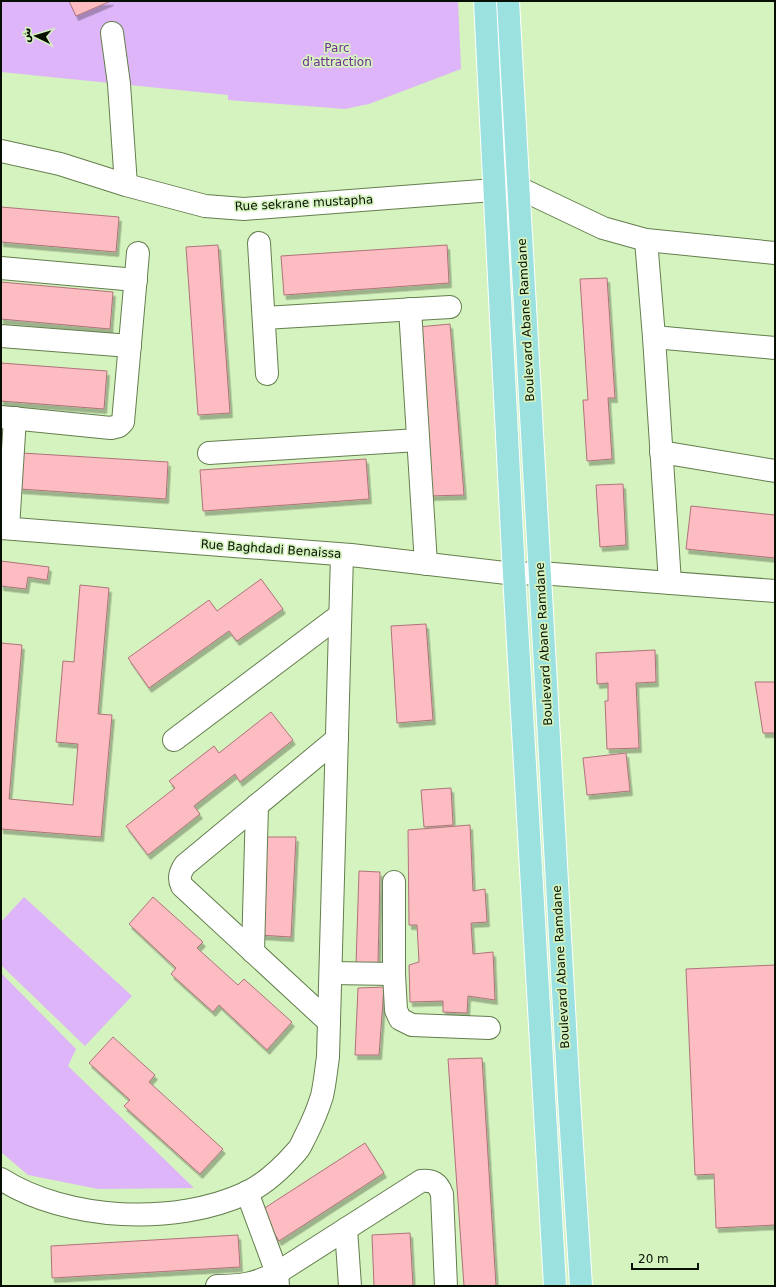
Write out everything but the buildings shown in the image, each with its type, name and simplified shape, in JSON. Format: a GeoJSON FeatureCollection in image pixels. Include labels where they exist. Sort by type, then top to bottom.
{"type":"FeatureCollection","features":[{"type":"Feature","properties":{"kind":"main road","name":"Boulevard Abane Ramdane"},"geometry":{"type":"LineString","coordinates":[[485,1],[514,574],[554,1286]]}},
{"type":"Feature","properties":{"kind":"main road","name":"Boulevard Abane Ramdane"},"geometry":{"type":"LineString","coordinates":[[508,1],[569,1098],[581,1286]]}},
{"type":"Feature","properties":{"kind":"street"},"geometry":{"type":"LineString","coordinates":[[112,33],[119,84],[126,185]]}},
{"type":"Feature","properties":{"kind":"street","name":"Rue sekrane mustapha"},"geometry":{"type":"LineString","coordinates":[[1,151],[60,164],[126,185],[206,206],[244,209],[519,188]]}},
{"type":"Feature","properties":{"kind":"street"},"geometry":{"type":"LineString","coordinates":[[519,188],[603,228],[646,240],[775,253]]}},
{"type":"Feature","properties":{"kind":"street"},"geometry":{"type":"LineString","coordinates":[[646,240],[654,337],[670,583]]}},
{"type":"Feature","properties":{"kind":"street"},"geometry":{"type":"LineString","coordinates":[[259,243],[267,374]]}},
{"type":"Feature","properties":{"kind":"street"},"geometry":{"type":"LineString","coordinates":[[4,528],[8,418],[111,428],[119,426],[123,422],[138,253]]}},
{"type":"Feature","properties":{"kind":"street"},"geometry":{"type":"LineString","coordinates":[[1,268],[136,280]]}},
{"type":"Feature","properties":{"kind":"street"},"geometry":{"type":"LineString","coordinates":[[264,318],[450,307]]}},
{"type":"Feature","properties":{"kind":"street"},"geometry":{"type":"LineString","coordinates":[[410,309],[426,564]]}},
{"type":"Feature","properties":{"kind":"street"},"geometry":{"type":"LineString","coordinates":[[1,336],[130,346]]}},
{"type":"Feature","properties":{"kind":"street"},"geometry":{"type":"LineString","coordinates":[[654,337],[775,348]]}},
{"type":"Feature","properties":{"kind":"street"},"geometry":{"type":"LineString","coordinates":[[209,453],[418,440]]}},
{"type":"Feature","properties":{"kind":"street"},"geometry":{"type":"LineString","coordinates":[[661,452],[775,471]]}},
{"type":"Feature","properties":{"kind":"street","name":"Rue Baghdadi Benaissa"},"geometry":{"type":"LineString","coordinates":[[4,528],[342,555],[514,574],[540,573],[775,591]]}},
{"type":"Feature","properties":{"kind":"street"},"geometry":{"type":"LineString","coordinates":[[1,1178],[13,1186],[51,1201],[85,1211],[134,1214],[182,1211],[217,1204],[247,1192],[272,1176],[298,1150],[311,1125],[322,1096],[328,1057],[342,555]]}},
{"type":"Feature","properties":{"kind":"street"},"geometry":{"type":"LineString","coordinates":[[174,740],[340,614]]}},
{"type":"Feature","properties":{"kind":"street"},"geometry":{"type":"LineString","coordinates":[[329,1022],[182,886],[180,876],[185,864],[337,739]]}},
{"type":"Feature","properties":{"kind":"street"},"geometry":{"type":"LineString","coordinates":[[253,952],[257,806]]}},
{"type":"Feature","properties":{"kind":"street"},"geometry":{"type":"LineString","coordinates":[[394,882],[394,974],[396,1010],[400,1019],[412,1025],[489,1028]]}},
{"type":"Feature","properties":{"kind":"street"},"geometry":{"type":"LineString","coordinates":[[331,973],[394,974]]}},
{"type":"Feature","properties":{"kind":"street"},"geometry":{"type":"LineString","coordinates":[[217,1286],[239,1286],[278,1280],[346,1229],[421,1181],[427,1180],[434,1182],[439,1186],[442,1194],[446,1286]]}},
{"type":"Feature","properties":{"kind":"street"},"geometry":{"type":"LineString","coordinates":[[247,1192],[278,1280]]}},
{"type":"Feature","properties":{"kind":"street"},"geometry":{"type":"LineString","coordinates":[[346,1229],[350,1286]]}},
{"type":"Feature","properties":{"kind":"green space","name":"Parc d'attraction"},"geometry":{"type":"Polygon","coordinates":[[[1,1],[458,1],[461,69],[369,104],[345,109],[228,100],[228,95],[1,72],[1,1]]]}},
{"type":"Feature","properties":{"kind":"green space"},"geometry":{"type":"Polygon","coordinates":[[[24,897],[132,996],[85,1046],[1,965],[1,922],[24,897]]]}},
{"type":"Feature","properties":{"kind":"green space"},"geometry":{"type":"Polygon","coordinates":[[[1,973],[76,1049],[68,1066],[194,1188],[98,1189],[28,1175],[1,1152],[1,973]]]}}]}
